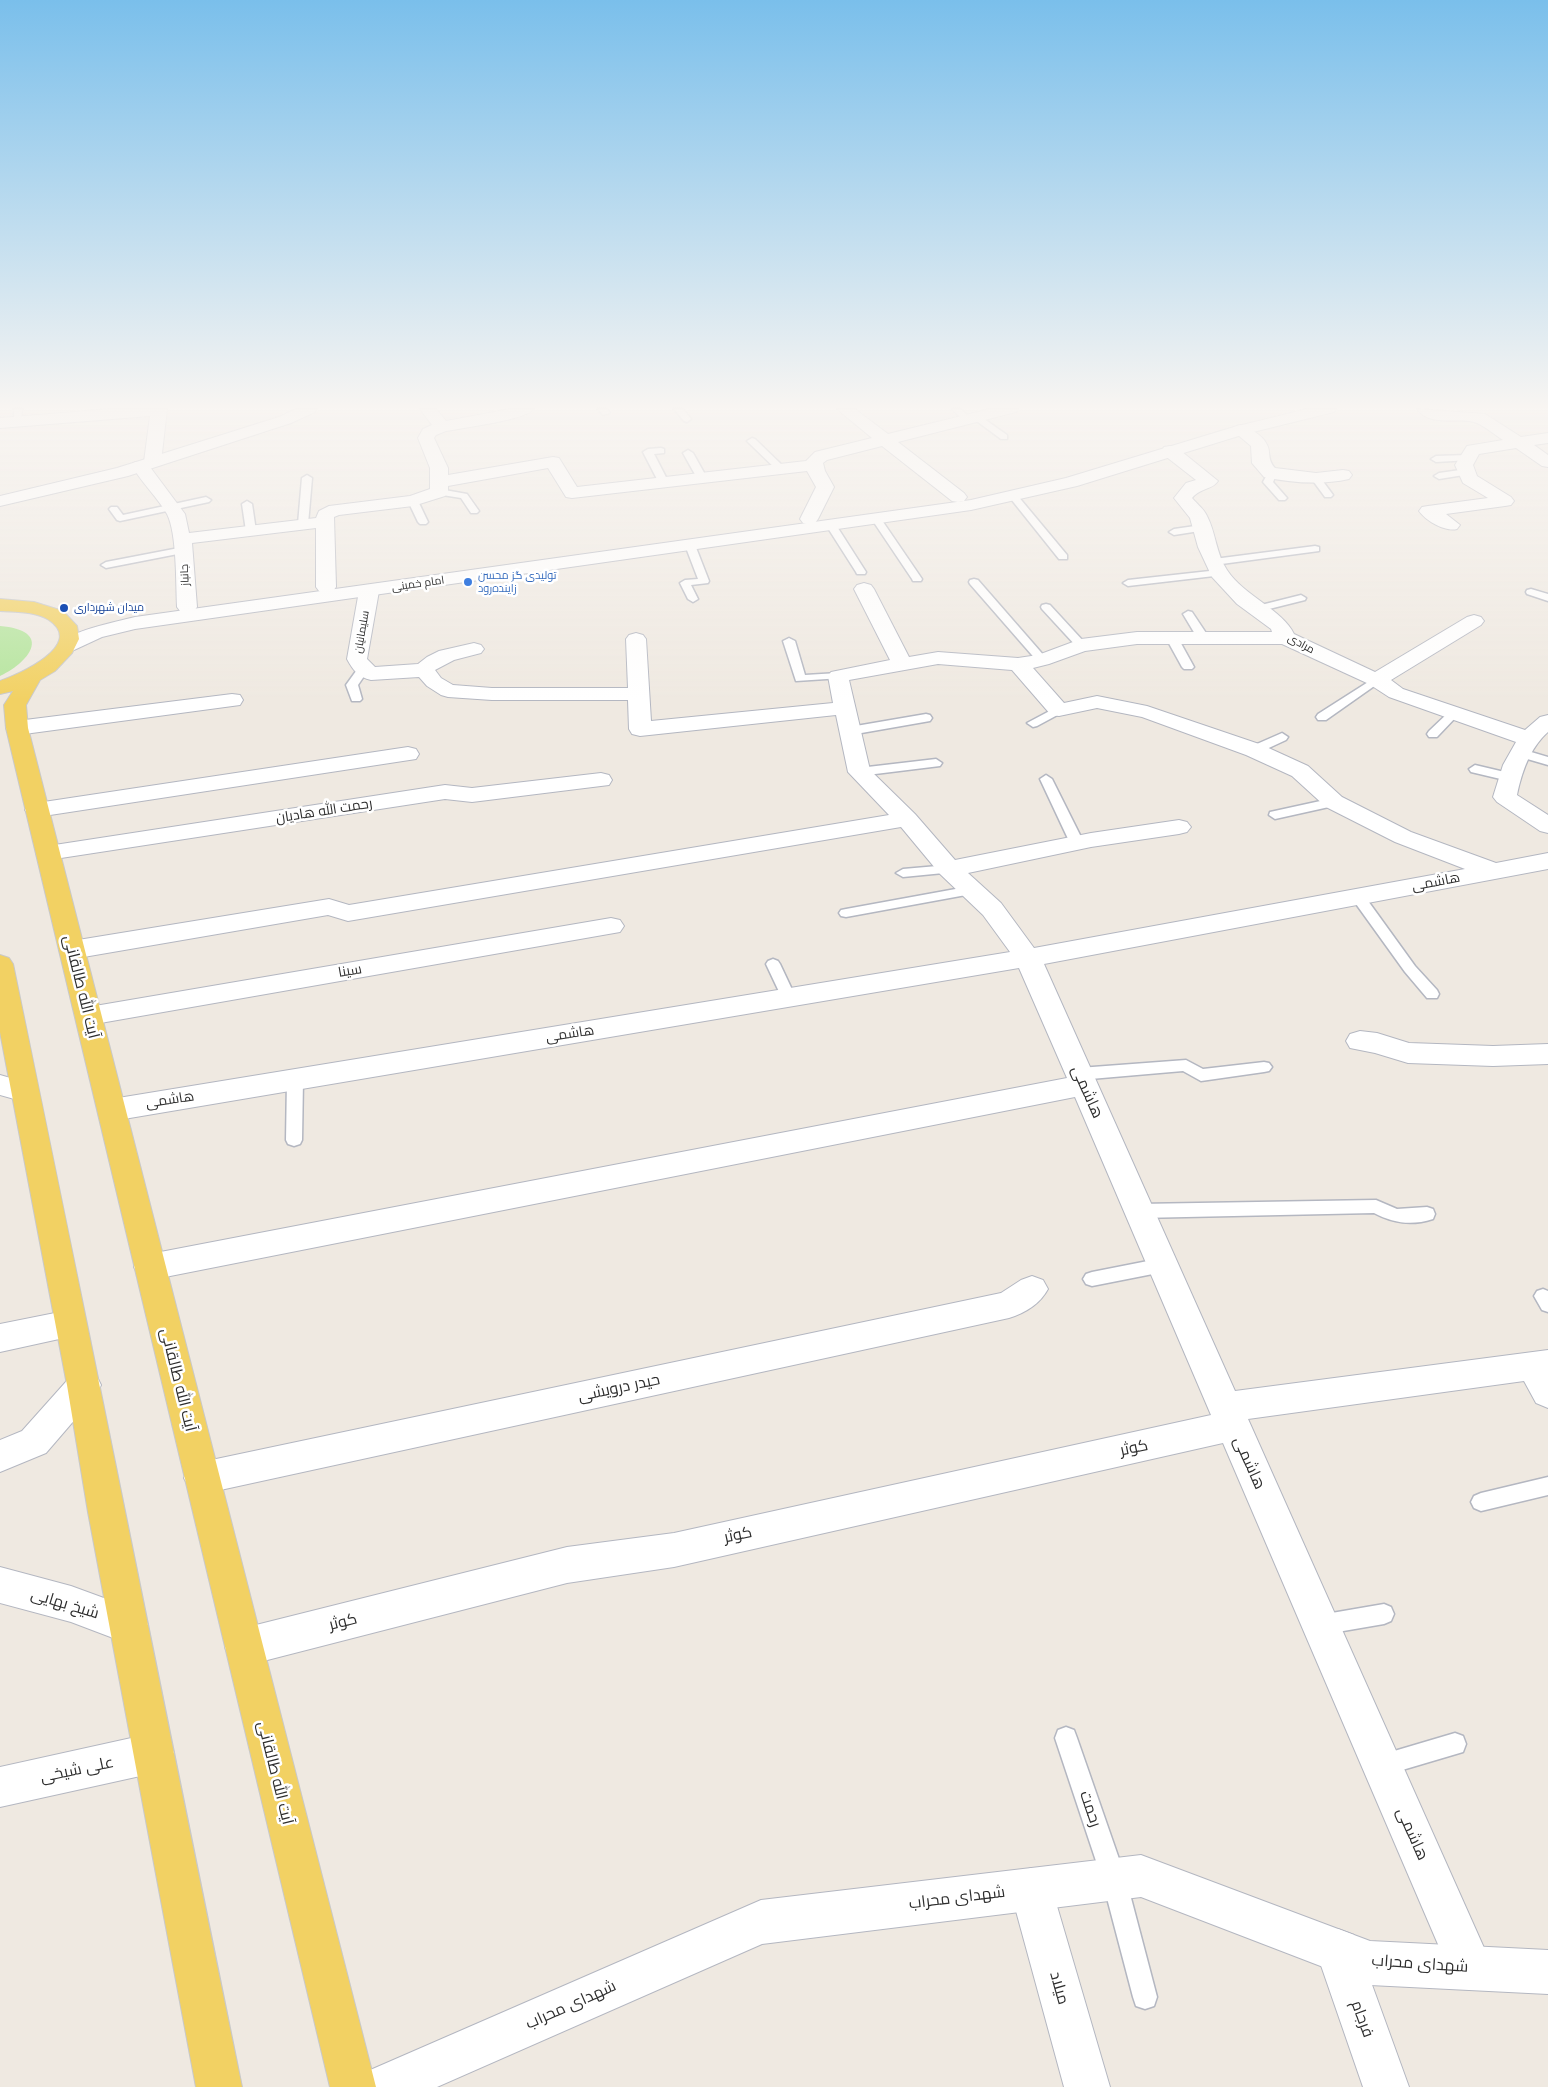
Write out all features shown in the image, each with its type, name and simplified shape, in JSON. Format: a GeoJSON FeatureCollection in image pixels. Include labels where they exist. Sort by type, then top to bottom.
{"type":"FeatureCollection","features":[{"type":"Feature","properties":{"kind":"main road"},"geometry":{"type":"LineString","coordinates":[[0,597],[21,605]]}},
{"type":"Feature","properties":{"kind":"main road"},"geometry":{"type":"LineString","coordinates":[[0,605],[21,605],[40,608],[65,621],[70,631],[70,642],[62,654],[50,665],[32,676],[0,688]]}},
{"type":"Feature","properties":{"kind":"main road","name":"آیت الله طالقانی"},"geometry":{"type":"LineString","coordinates":[[32,676],[15,705],[17,728],[353,2087]]}},
{"type":"Feature","properties":{"kind":"main road"},"geometry":{"type":"LineString","coordinates":[[2,987],[12,1089],[84,1385],[219,2087]]}},
{"type":"Feature","properties":{"kind":"street","name":"جانباز"},"geometry":{"type":"LineString","coordinates":[[170,506],[176,514],[183,544],[187,607]]}},
{"type":"Feature","properties":{"kind":"street"},"geometry":{"type":"LineString","coordinates":[[326,587],[325,515],[336,510],[367,506]]}},
{"type":"Feature","properties":{"kind":"street"},"geometry":{"type":"LineString","coordinates":[[811,523],[817,506]]}},
{"type":"Feature","properties":{"kind":"street","name":"امام خمینی"},"geometry":{"type":"LineString","coordinates":[[67,646],[95,633],[121,626],[690,545],[905,506]]}},
{"type":"Feature","properties":{"kind":"street","name":"امام خمینی"},"geometry":{"type":"LineString","coordinates":[[65,621],[112,618],[326,587],[811,523],[831,525],[952,506]]}},
{"type":"Feature","properties":{"kind":"street","name":"مرادی"},"geometry":{"type":"LineString","coordinates":[[1191,506],[1200,517],[1207,547],[1217,567],[1244,600],[1280,626],[1285,638],[1376,680],[1396,693],[1453,714],[1525,746]]}},
{"type":"Feature","properties":{"kind":"street"},"geometry":{"type":"LineString","coordinates":[[1451,526],[1428,511],[1463,506]]}},
{"type":"Feature","properties":{"kind":"street"},"geometry":{"type":"LineString","coordinates":[[183,544],[251,530],[325,522]]}},
{"type":"Feature","properties":{"kind":"street"},"geometry":{"type":"LineString","coordinates":[[862,580],[902,664]]}},
{"type":"Feature","properties":{"kind":"street","name":"سلیمانیان"},"geometry":{"type":"LineString","coordinates":[[369,591],[357,659],[363,669],[371,674],[424,670]]}},
{"type":"Feature","properties":{"kind":"street"},"geometry":{"type":"LineString","coordinates":[[1376,680],[1474,621]]}},
{"type":"Feature","properties":{"kind":"street"},"geometry":{"type":"LineString","coordinates":[[1028,958],[992,909],[949,869],[907,819],[859,772],[838,676],[938,658],[1018,664],[1042,660],[1081,645],[1137,638],[1285,638]]}},
{"type":"Feature","properties":{"kind":"street"},"geometry":{"type":"LineString","coordinates":[[636,639],[640,729],[845,708]]}},
{"type":"Feature","properties":{"kind":"street"},"geometry":{"type":"LineString","coordinates":[[474,649],[443,656],[430,663],[424,670],[434,682],[448,691],[492,694],[638,694]]}},
{"type":"Feature","properties":{"kind":"street"},"geometry":{"type":"LineString","coordinates":[[1018,664],[1059,710],[1097,702],[1147,712],[1254,750],[1300,771],[1334,802],[1403,837],[1494,871]]}},
{"type":"Feature","properties":{"kind":"street"},"geometry":{"type":"LineString","coordinates":[[17,728],[232,700]]}},
{"type":"Feature","properties":{"kind":"street"},"geometry":{"type":"LineString","coordinates":[[1548,722],[1540,726],[1525,746],[1508,777],[1505,798],[1548,826]]}},
{"type":"Feature","properties":{"kind":"street"},"geometry":{"type":"LineString","coordinates":[[37,810],[408,754]]}},
{"type":"Feature","properties":{"kind":"street","name":"رحمت الله هادیان"},"geometry":{"type":"LineString","coordinates":[[48,853],[445,792],[472,795],[601,780]]}},
{"type":"Feature","properties":{"kind":"street"},"geometry":{"type":"LineString","coordinates":[[72,950],[329,907],[348,913],[907,819]]}},
{"type":"Feature","properties":{"kind":"street"},"geometry":{"type":"LineString","coordinates":[[949,869],[1077,843],[1179,827]]}},
{"type":"Feature","properties":{"kind":"street","name":"هاشمی"},"geometry":{"type":"LineString","coordinates":[[112,1110],[1028,958],[1548,861]]}},
{"type":"Feature","properties":{"kind":"street","name":"سینا"},"geometry":{"type":"LineString","coordinates":[[88,1016],[611,926]]}},
{"type":"Feature","properties":{"kind":"street","name":"هاشمی"},"geometry":{"type":"LineString","coordinates":[[1028,958],[1471,1968]]}},
{"type":"Feature","properties":{"kind":"street"},"geometry":{"type":"LineString","coordinates":[[1360,1041],[1376,1043],[1408,1053],[1493,1056],[1548,1054]]}},
{"type":"Feature","properties":{"kind":"street"},"geometry":{"type":"LineString","coordinates":[[150,1267],[1082,1080]]}},
{"type":"Feature","properties":{"kind":"street","name":"حیدر درویشی"},"geometry":{"type":"LineString","coordinates":[[202,1478],[1009,1305],[1032,1289]]}},
{"type":"Feature","properties":{"kind":"street"},"geometry":{"type":"LineString","coordinates":[[0,1338],[70,1324]]}},
{"type":"Feature","properties":{"kind":"street","name":"کوثر"},"geometry":{"type":"LineString","coordinates":[[244,1647],[567,1565],[674,1550],[1229,1417],[1543,1374]]}},
{"type":"Feature","properties":{"kind":"street"},"geometry":{"type":"LineString","coordinates":[[0,1456],[34,1442],[84,1385]]}},
{"type":"Feature","properties":{"kind":"street","name":"شیخ بهایی"},"geometry":{"type":"LineString","coordinates":[[0,1585],[72,1604],[129,1625]]}},
{"type":"Feature","properties":{"kind":"street","name":"علی شیخی"},"geometry":{"type":"LineString","coordinates":[[0,1787],[154,1753]]}},
{"type":"Feature","properties":{"kind":"street","name":"شهدای محراب"},"geometry":{"type":"LineString","coordinates":[[384,2087],[761,1922],[1141,1876],[1370,1963],[1548,1972]]}},
{"type":"Feature","properties":{"kind":"street","name":"میلاد"},"geometry":{"type":"LineString","coordinates":[[1031,1889],[1087,2087]]}},
{"type":"Feature","properties":{"kind":"street","name":"فرجام"},"geometry":{"type":"LineString","coordinates":[[1338,1951],[1386,2087]]}},
{"type":"Feature","properties":{"kind":"lane"},"geometry":{"type":"LineString","coordinates":[[114,509],[120,518],[182,506]]}},
{"type":"Feature","properties":{"kind":"lane"},"geometry":{"type":"LineString","coordinates":[[247,506],[251,530]]}},
{"type":"Feature","properties":{"kind":"lane"},"geometry":{"type":"LineString","coordinates":[[303,524],[305,506]]}},
{"type":"Feature","properties":{"kind":"lane"},"geometry":{"type":"LineString","coordinates":[[416,506],[424,522]]}},
{"type":"Feature","properties":{"kind":"lane"},"geometry":{"type":"LineString","coordinates":[[471,506],[474,511]]}},
{"type":"Feature","properties":{"kind":"lane"},"geometry":{"type":"LineString","coordinates":[[1022,506],[1063,557]]}},
{"type":"Feature","properties":{"kind":"lane"},"geometry":{"type":"LineString","coordinates":[[876,518],[917,579]]}},
{"type":"Feature","properties":{"kind":"lane"},"geometry":{"type":"LineString","coordinates":[[831,525],[862,580]]}},
{"type":"Feature","properties":{"kind":"lane"},"geometry":{"type":"LineString","coordinates":[[1174,532],[1202,528]]}},
{"type":"Feature","properties":{"kind":"lane"},"geometry":{"type":"LineString","coordinates":[[106,564],[183,544]]}},
{"type":"Feature","properties":{"kind":"lane"},"geometry":{"type":"LineString","coordinates":[[690,545],[704,581],[685,583],[692,599]]}},
{"type":"Feature","properties":{"kind":"lane"},"geometry":{"type":"LineString","coordinates":[[1128,583],[1315,549]]}},
{"type":"Feature","properties":{"kind":"lane"},"geometry":{"type":"LineString","coordinates":[[974,582],[1042,660]]}},
{"type":"Feature","properties":{"kind":"lane"},"geometry":{"type":"LineString","coordinates":[[1531,592],[1548,598]]}},
{"type":"Feature","properties":{"kind":"lane"},"geometry":{"type":"LineString","coordinates":[[1257,609],[1301,598]]}},
{"type":"Feature","properties":{"kind":"lane"},"geometry":{"type":"LineString","coordinates":[[1046,607],[1081,645]]}},
{"type":"Feature","properties":{"kind":"lane"},"geometry":{"type":"LineString","coordinates":[[1188,614],[1204,639]]}},
{"type":"Feature","properties":{"kind":"lane"},"geometry":{"type":"LineString","coordinates":[[1172,638],[1188,667]]}},
{"type":"Feature","properties":{"kind":"lane"},"geometry":{"type":"LineString","coordinates":[[789,642],[800,680],[838,676]]}},
{"type":"Feature","properties":{"kind":"lane"},"geometry":{"type":"LineString","coordinates":[[356,699],[352,685],[363,669]]}},
{"type":"Feature","properties":{"kind":"lane"},"geometry":{"type":"LineString","coordinates":[[1322,717],[1376,680]]}},
{"type":"Feature","properties":{"kind":"lane"},"geometry":{"type":"LineString","coordinates":[[1034,723],[1059,710]]}},
{"type":"Feature","properties":{"kind":"lane"},"geometry":{"type":"LineString","coordinates":[[1433,734],[1453,714]]}},
{"type":"Feature","properties":{"kind":"lane"},"geometry":{"type":"LineString","coordinates":[[850,731],[926,718]]}},
{"type":"Feature","properties":{"kind":"lane"},"geometry":{"type":"LineString","coordinates":[[1254,750],[1282,737]]}},
{"type":"Feature","properties":{"kind":"lane"},"geometry":{"type":"LineString","coordinates":[[1525,746],[1548,761]]}},
{"type":"Feature","properties":{"kind":"lane"},"geometry":{"type":"LineString","coordinates":[[859,772],[936,763]]}},
{"type":"Feature","properties":{"kind":"lane"},"geometry":{"type":"LineString","coordinates":[[1475,769],[1508,777]]}},
{"type":"Feature","properties":{"kind":"lane"},"geometry":{"type":"LineString","coordinates":[[1046,779],[1077,843]]}},
{"type":"Feature","properties":{"kind":"lane"},"geometry":{"type":"LineString","coordinates":[[1275,815],[1334,802]]}},
{"type":"Feature","properties":{"kind":"lane"},"geometry":{"type":"LineString","coordinates":[[902,873],[949,869]]}},
{"type":"Feature","properties":{"kind":"lane"},"geometry":{"type":"LineString","coordinates":[[846,913],[972,890]]}},
{"type":"Feature","properties":{"kind":"lane"},"geometry":{"type":"LineString","coordinates":[[1358,897],[1410,969],[1432,994]]}},
{"type":"Feature","properties":{"kind":"lane"},"geometry":{"type":"LineString","coordinates":[[773,964],[789,998]]}},
{"type":"Feature","properties":{"kind":"lane"},"geometry":{"type":"LineString","coordinates":[[1082,1080],[1186,1065],[1201,1076],[1264,1067]]}},
{"type":"Feature","properties":{"kind":"lane"},"geometry":{"type":"LineString","coordinates":[[294,1140],[295,1080]]}},
{"type":"Feature","properties":{"kind":"lane"},"geometry":{"type":"LineString","coordinates":[[1139,1211],[1376,1206],[1395,1216],[1427,1214]]}},
{"type":"Feature","properties":{"kind":"lane"},"geometry":{"type":"LineString","coordinates":[[1092,1279],[1163,1265]]}},
{"type":"Feature","properties":{"kind":"lane"},"geometry":{"type":"LineString","coordinates":[[1481,1502],[1548,1486]]}},
{"type":"Feature","properties":{"kind":"lane"},"geometry":{"type":"LineString","coordinates":[[1320,1625],[1384,1614]]}},
{"type":"Feature","properties":{"kind":"lane","name":"رحمت"},"geometry":{"type":"LineString","coordinates":[[1066,1738],[1114,1879],[1145,1996]]}},
{"type":"Feature","properties":{"kind":"lane"},"geometry":{"type":"LineString","coordinates":[[1382,1764],[1455,1744]]}},
{"type":"Feature","properties":{"kind":"green space"},"geometry":{"type":"Polygon","coordinates":[[[0,626],[26,633],[31,639],[31,646],[28,654],[21,662],[0,676],[0,626]]]}},
{"type":"Feature","properties":{"kind":"place","name":"تولیدی گز محسن زاینده‌رود"},"geometry":{"type":"Point","coordinates":[468,582]}},
{"type":"Feature","properties":{"kind":"place","name":"میدان شهرداری"},"geometry":{"type":"Point","coordinates":[64,608]}}]}
